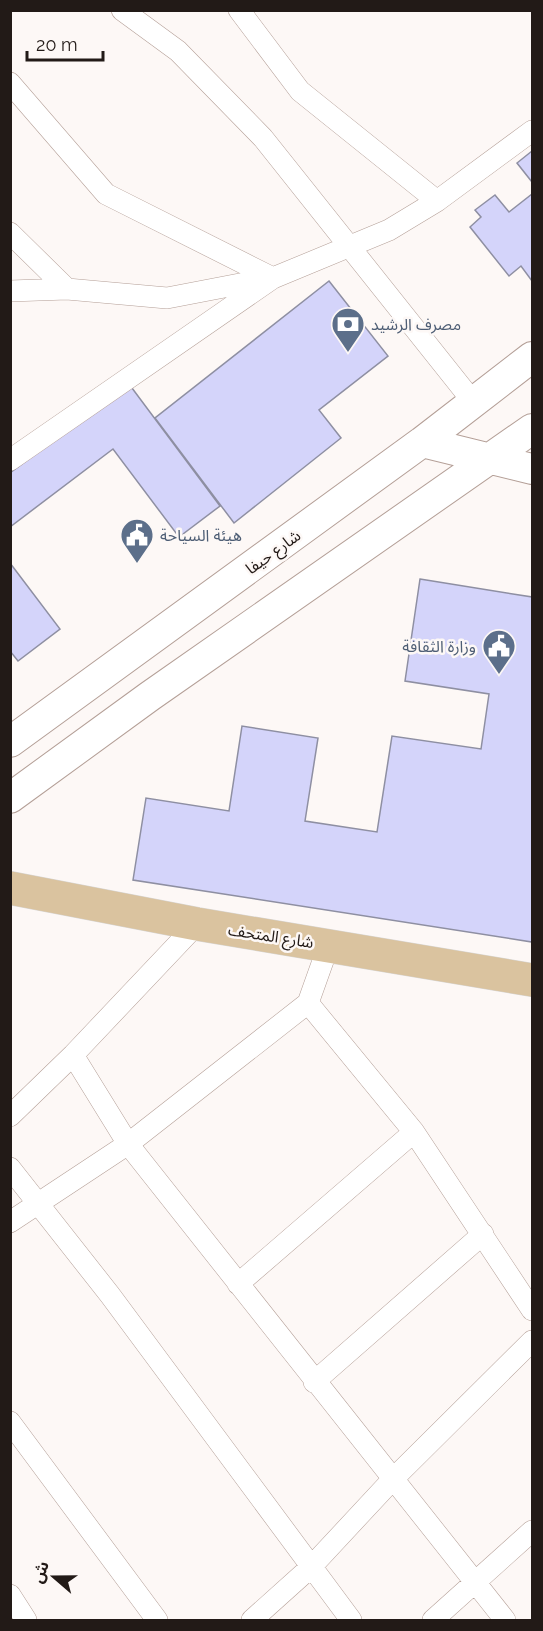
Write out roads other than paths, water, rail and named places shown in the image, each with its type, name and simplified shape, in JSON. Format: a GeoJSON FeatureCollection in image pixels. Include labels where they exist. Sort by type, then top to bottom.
{"type":"FeatureCollection","features":[{"type":"Feature","properties":{"kind":"main road","name":"شارع حيفا"},"geometry":{"type":"LineString","coordinates":[[10,742],[422,442],[532,357]]}},
{"type":"Feature","properties":{"kind":"main road"},"geometry":{"type":"LineString","coordinates":[[10,798],[150,696],[532,429]]}},
{"type":"Feature","properties":{"kind":"main road"},"geometry":{"type":"LineString","coordinates":[[422,442],[532,469]]}},
{"type":"Feature","properties":{"kind":"main road","name":"شارع المتحف"},"geometry":{"type":"LineString","coordinates":[[10,888],[197,924],[329,944],[532,980]]}},
{"type":"Feature","properties":{"kind":"street"},"geometry":{"type":"LineString","coordinates":[[122,10],[178,51],[248,122],[474,403]]}},
{"type":"Feature","properties":{"kind":"street"},"geometry":{"type":"LineString","coordinates":[[238,10],[300,91],[437,201]]}},
{"type":"Feature","properties":{"kind":"street"},"geometry":{"type":"LineString","coordinates":[[10,83],[106,194],[273,278]]}},
{"type":"Feature","properties":{"kind":"street"},"geometry":{"type":"LineString","coordinates":[[10,291],[68,289],[167,298],[273,278],[389,230],[437,201],[532,131]]}},
{"type":"Feature","properties":{"kind":"street"},"geometry":{"type":"LineString","coordinates":[[10,233],[68,289]]}},
{"type":"Feature","properties":{"kind":"street"},"geometry":{"type":"LineString","coordinates":[[10,460],[273,278]]}},
{"type":"Feature","properties":{"kind":"street"},"geometry":{"type":"LineString","coordinates":[[10,1116],[73,1055],[197,924]]}},
{"type":"Feature","properties":{"kind":"street"},"geometry":{"type":"LineString","coordinates":[[10,1222],[128,1144],[308,1003],[329,944]]}},
{"type":"Feature","properties":{"kind":"street"},"geometry":{"type":"LineString","coordinates":[[308,1003],[414,1132],[532,1310]]}},
{"type":"Feature","properties":{"kind":"street"},"geometry":{"type":"LineString","coordinates":[[73,1055],[128,1144],[314,1382],[505,1620]]}},
{"type":"Feature","properties":{"kind":"street"},"geometry":{"type":"LineString","coordinates":[[238,1284],[414,1132]]}},
{"type":"Feature","properties":{"kind":"street"},"geometry":{"type":"LineString","coordinates":[[10,1168],[38,1202],[351,1620]]}},
{"type":"Feature","properties":{"kind":"street"},"geometry":{"type":"LineString","coordinates":[[314,1382],[483,1234]]}},
{"type":"Feature","properties":{"kind":"street"},"geometry":{"type":"LineString","coordinates":[[252,1620],[311,1567],[392,1480],[532,1341]]}},
{"type":"Feature","properties":{"kind":"street"},"geometry":{"type":"LineString","coordinates":[[10,1422],[157,1620]]}},
{"type":"Feature","properties":{"kind":"street"},"geometry":{"type":"LineString","coordinates":[[433,1620],[532,1531]]}},
{"type":"Feature","properties":{"kind":"street"},"geometry":{"type":"LineString","coordinates":[[10,1595],[26,1620]]}},
{"type":"Feature","properties":{"kind":"place","name":"مصرف الرشيد"},"geometry":{"type":"Point","coordinates":[348,353]}},
{"type":"Feature","properties":{"kind":"place","name":"هيئة السياحة"},"geometry":{"type":"Point","coordinates":[137,564]}},
{"type":"Feature","properties":{"kind":"place","name":"وزارة الثقافة"},"geometry":{"type":"Point","coordinates":[499,675]}}]}
